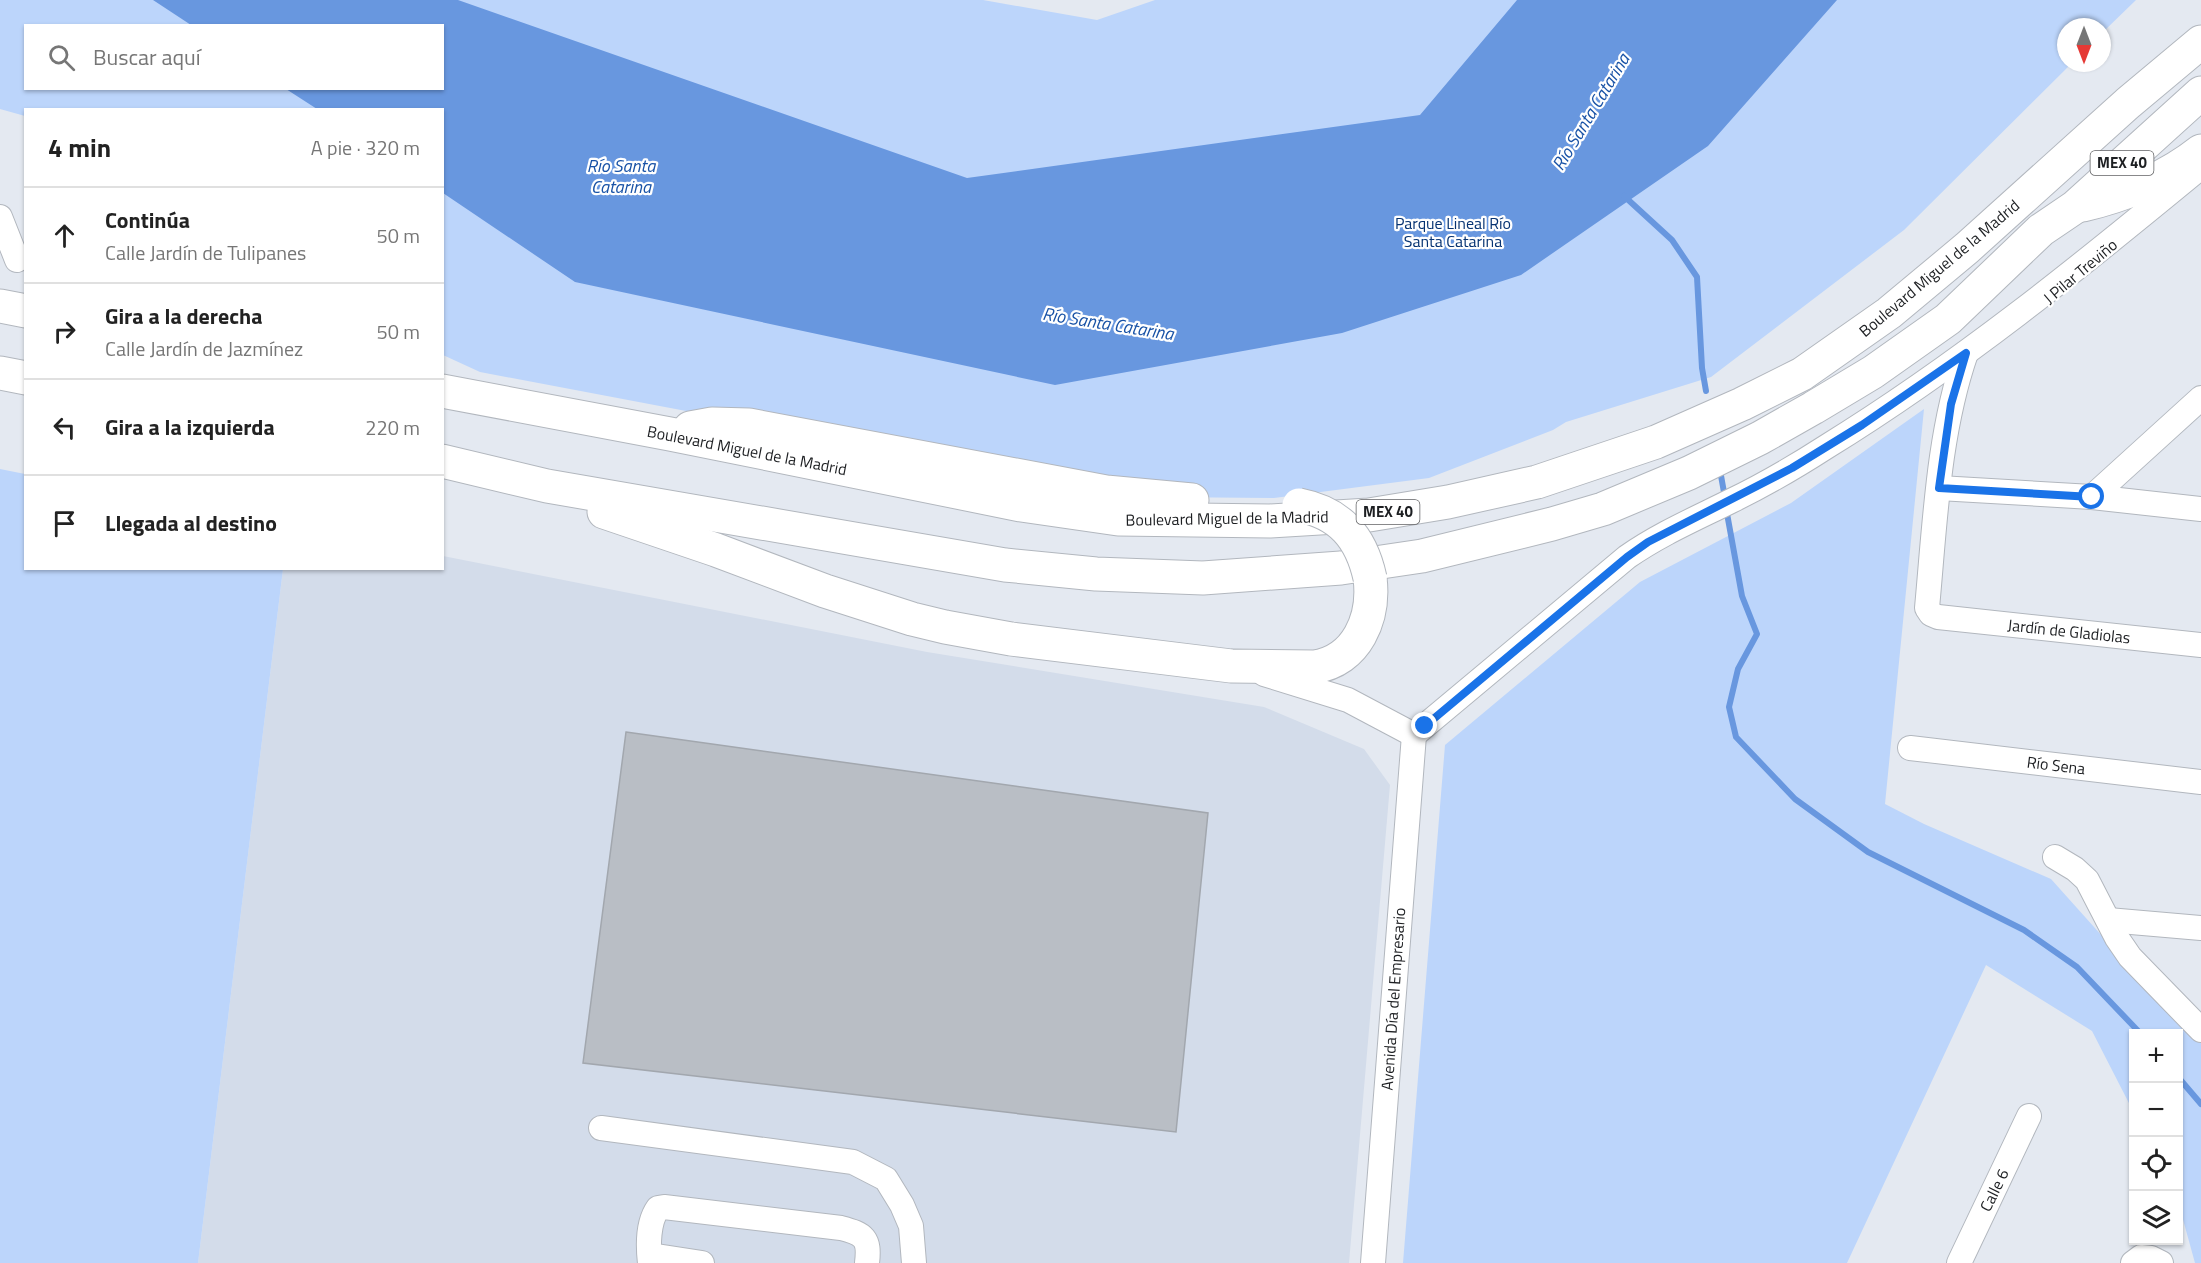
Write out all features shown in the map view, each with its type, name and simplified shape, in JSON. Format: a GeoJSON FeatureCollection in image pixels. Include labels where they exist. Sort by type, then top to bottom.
{"type":"FeatureCollection","features":[{"type":"Feature","properties":{"kind":"highway","name":"Boulevard Miguel de la Madrid"},"geometry":{"type":"LineString","coordinates":[[449,390],[1021,505],[1118,519],[1270,521],[1369,515],[1449,502],[1537,482],[1656,442],[1742,404],[1802,374],[1889,313],[1967,248],[2128,103],[2201,42]]}},
{"type":"Feature","properties":{"kind":"highway","name":"MEX 40"},"geometry":{"type":"LineString","coordinates":[[444,462],[547,486],[1005,565],[1096,574],[1203,578],[1341,568],[1422,556],[1603,509],[1760,438],[1873,372],[1948,319],[2041,230],[2075,207],[2201,93]]}},
{"type":"Feature","properties":{"kind":"highway"},"geometry":{"type":"LineString","coordinates":[[2075,207],[2127,192],[2151,181],[2201,150]]}},
{"type":"Feature","properties":{"kind":"highway"},"geometry":{"type":"LineString","coordinates":[[0,306],[24,311]]}},
{"type":"Feature","properties":{"kind":"highway"},"geometry":{"type":"LineString","coordinates":[[0,373],[24,378]]}},
{"type":"Feature","properties":{"kind":"highway"},"geometry":{"type":"LineString","coordinates":[[547,486],[601,511],[716,550],[825,591],[912,619],[956,630],[1011,639],[1231,666],[1314,667],[1326,666],[1345,656],[1357,640],[1368,617],[1370,585],[1366,563],[1359,546],[1350,533],[1337,521],[1318,509],[1299,505],[1171,500],[1106,492],[749,425],[712,424],[670,434]]}},
{"type":"Feature","properties":{"kind":"street"},"geometry":{"type":"LineString","coordinates":[[1231,666],[1348,700],[1414,735],[1627,557],[1648,542],[1747,493],[1801,463],[1963,363],[2201,169]]}},
{"type":"Feature","properties":{"kind":"street"},"geometry":{"type":"LineString","coordinates":[[0,218],[14,260]]}},
{"type":"Feature","properties":{"kind":"street"},"geometry":{"type":"LineString","coordinates":[[1963,363],[1951,404],[1939,488],[2092,497],[2201,509]]}},
{"type":"Feature","properties":{"kind":"street"},"geometry":{"type":"LineString","coordinates":[[2092,497],[2201,398]]}},
{"type":"Feature","properties":{"kind":"street","name":"Jardín de Gladiolas"},"geometry":{"type":"LineString","coordinates":[[1939,488],[1927,608],[1931,614],[1938,617],[2201,645]]}},
{"type":"Feature","properties":{"kind":"street","name":"Avenida Día del Empresario"},"geometry":{"type":"LineString","coordinates":[[1373,1263],[1414,735]]}},
{"type":"Feature","properties":{"kind":"street","name":"Río Sena"},"geometry":{"type":"LineString","coordinates":[[1910,748],[2201,782]]}},
{"type":"Feature","properties":{"kind":"street"},"geometry":{"type":"LineString","coordinates":[[2055,857],[2075,869],[2087,880],[2112,929],[2130,957],[2201,1030]]}},
{"type":"Feature","properties":{"kind":"street"},"geometry":{"type":"LineString","coordinates":[[2112,929],[2201,928]]}},
{"type":"Feature","properties":{"kind":"street","name":"Calle 6"},"geometry":{"type":"LineString","coordinates":[[1959,1263],[2029,1116]]}},
{"type":"Feature","properties":{"kind":"street"},"geometry":{"type":"LineString","coordinates":[[601,1128],[853,1162],[886,1179],[903,1205],[911,1226],[914,1263]]}},
{"type":"Feature","properties":{"kind":"street"},"geometry":{"type":"LineString","coordinates":[[702,1263],[650,1259],[654,1214],[658,1208],[841,1228],[858,1232],[866,1238],[867,1263]]}},
{"type":"Feature","properties":{"kind":"street"},"geometry":{"type":"LineString","coordinates":[[2133,1263],[2141,1257],[2151,1258],[2161,1263]]}},
{"type":"Feature","properties":{"kind":"shaded area"},"geometry":{"type":"Polygon","coordinates":[[[444,556],[927,652],[1264,707],[1364,749],[1390,785],[1349,1263],[198,1263],[283,570],[444,570],[444,556]]]}},
{"type":"Feature","properties":{"kind":"green space","name":"Parque Lineal Río Santa Catarina"},"geometry":{"type":"Polygon","coordinates":[[[0,0],[983,0],[1097,20],[1155,0],[2136,0],[2111,24],[2111,18],[2057,18],[2057,72],[2063,72],[1904,230],[1711,377],[1566,422],[1553,430],[1429,478],[1274,498],[1157,497],[480,372],[444,355],[444,108],[24,108],[24,116],[0,109],[0,0]]]}},
{"type":"Feature","properties":{"kind":"green space"},"geometry":{"type":"Polygon","coordinates":[[[1924,409],[1885,804],[1924,824],[2051,879],[2146,985],[2201,1040],[2201,1263],[2195,1263],[2183,1220],[2183,1029],[2129,1029],[2129,1103],[2092,1031],[1986,965],[1847,1263],[1403,1263],[1445,745],[1640,582],[1791,503],[1924,409]]]}},
{"type":"Feature","properties":{"kind":"green space"},"geometry":{"type":"Polygon","coordinates":[[[0,469],[24,474],[24,570],[283,570],[198,1263],[0,1263],[0,469]]]}},
{"type":"Feature","properties":{"kind":"water","name":"Río Santa Catarina"},"geometry":{"type":"Polygon","coordinates":[[[153,0],[458,0],[967,178],[1420,115],[1517,0],[1837,0],[1708,146],[1521,275],[1342,333],[1055,385],[575,282],[444,194],[444,108],[315,108],[288,90],[444,90],[444,24],[189,24],[153,0]]]}},
{"type":"Feature","properties":{"kind":"building"},"geometry":{"type":"Polygon","coordinates":[[[626,732],[1208,813],[1176,1132],[583,1063],[626,732]]]}},
{"type":"Feature","properties":{"kind":"waterway"},"geometry":{"type":"LineString","coordinates":[[1624,196],[1672,240],[1697,277],[1702,368],[1706,391]]}},
{"type":"Feature","properties":{"kind":"waterway"},"geometry":{"type":"LineString","coordinates":[[1720,470],[1725,498]]}},
{"type":"Feature","properties":{"kind":"waterway"},"geometry":{"type":"LineString","coordinates":[[1726,508],[1742,596],[1757,634],[1738,669],[1729,707],[1736,737],[1795,799],[1868,852],[2024,930],[2077,967],[2136,1029]]}},
{"type":"Feature","properties":{"kind":"waterway"},"geometry":{"type":"LineString","coordinates":[[2183,1083],[2201,1104]]}},
{"type":"Feature","properties":{"kind":"route"},"geometry":{"type":"LineString","coordinates":[[1425,726],[1648,542],[1792,468],[1862,425],[1966,353],[1951,404],[1939,488],[2092,497]]}}]}
